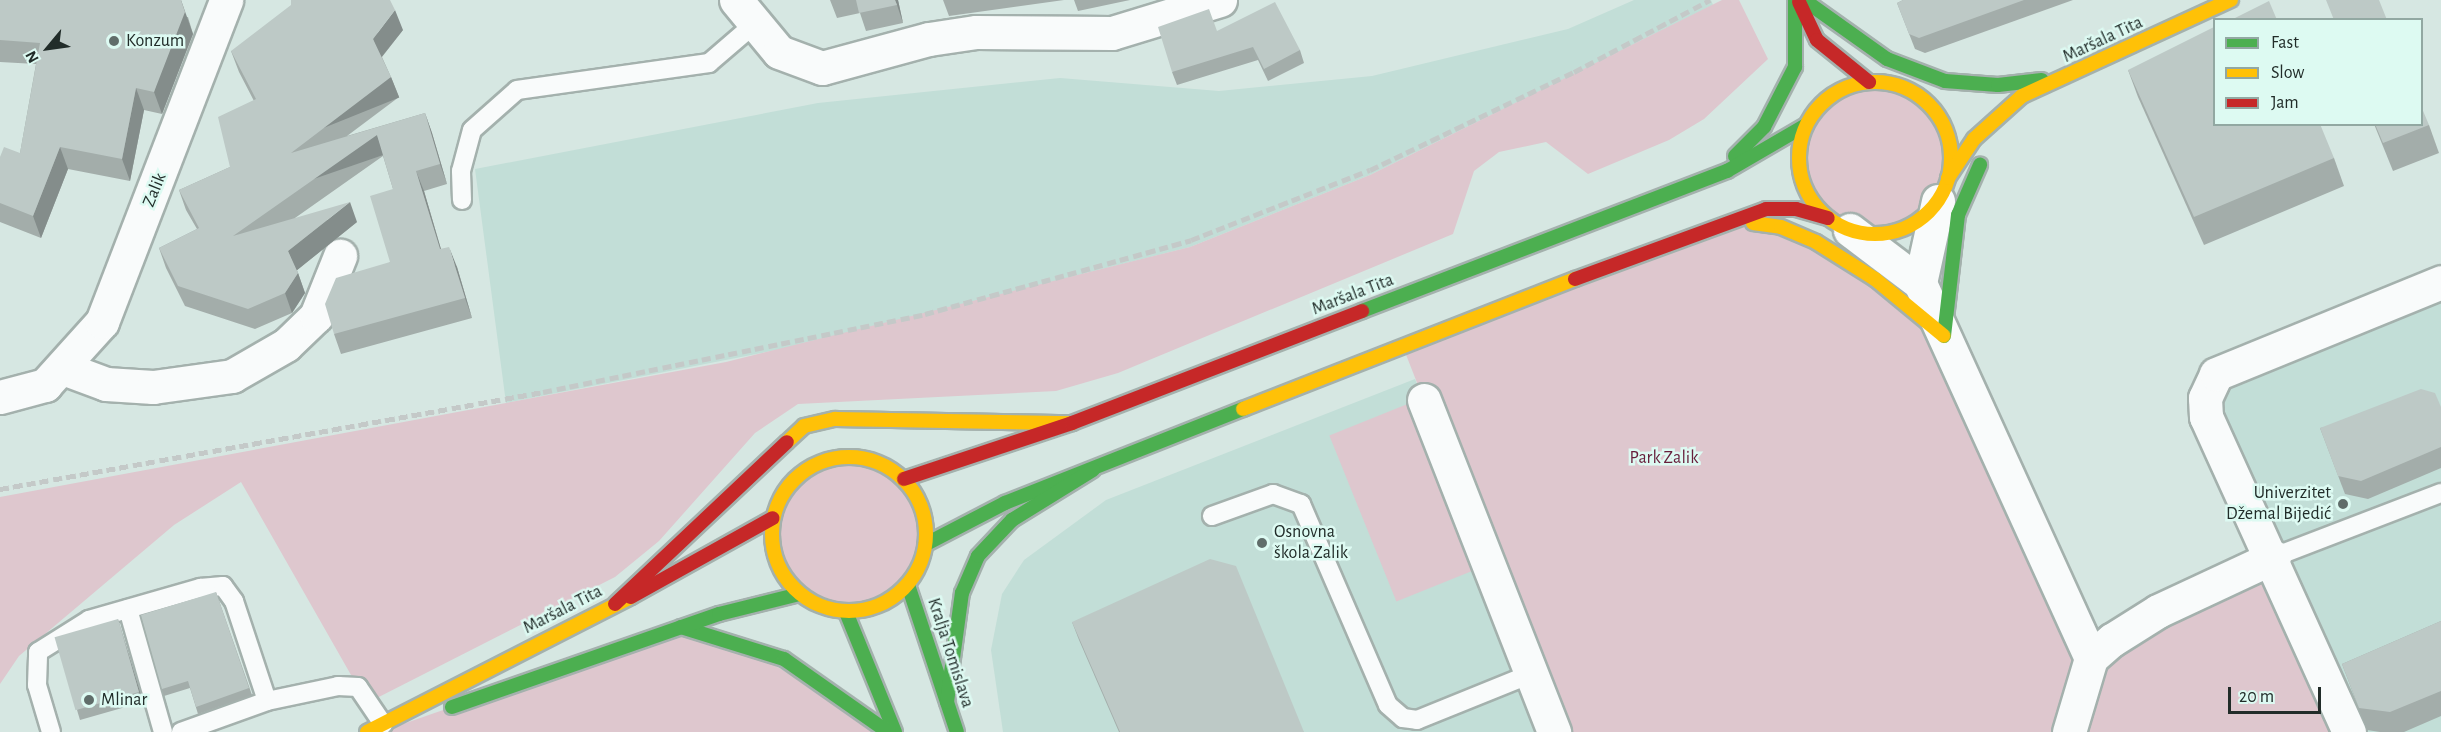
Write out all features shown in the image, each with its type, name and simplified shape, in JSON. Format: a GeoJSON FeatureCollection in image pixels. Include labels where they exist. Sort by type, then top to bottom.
{"type":"FeatureCollection","features":[{"type":"Feature","properties":{"kind":"street","name":"Zalik"},"geometry":{"type":"LineString","coordinates":[[0,397],[45,385],[63,368],[102,322],[226,0]]}},
{"type":"Feature","properties":{"kind":"street"},"geometry":{"type":"LineString","coordinates":[[744,13],[788,57],[822,68],[929,39],[976,32],[1112,33],[1220,0]]}},
{"type":"Feature","properties":{"kind":"street"},"geometry":{"type":"LineString","coordinates":[[1797,0],[1817,40],[1869,82],[1942,98]]}},
{"type":"Feature","properties":{"kind":"street"},"geometry":{"type":"LineString","coordinates":[[1714,176],[1780,104],[1795,67],[1797,0]]}},
{"type":"Feature","properties":{"kind":"street"},"geometry":{"type":"LineString","coordinates":[[1804,0],[1887,59],[1945,81],[1998,85],[2067,76]]}},
{"type":"Feature","properties":{"kind":"street","name":"Maršala Tita"},"geometry":{"type":"LineString","coordinates":[[1991,100],[2022,96],[2231,0]]}},
{"type":"Feature","properties":{"kind":"street"},"geometry":{"type":"LineString","coordinates":[[1817,40],[1817,59]]}},
{"type":"Feature","properties":{"kind":"street"},"geometry":{"type":"LineString","coordinates":[[1944,336],[1958,215],[1992,148],[2067,76]]}},
{"type":"Feature","properties":{"kind":"street"},"geometry":{"type":"LineString","coordinates":[[1809,120],[1837,92],[1869,82]]}},
{"type":"Feature","properties":{"kind":"street"},"geometry":{"type":"LineString","coordinates":[[1815,92],[1799,150],[1801,176],[1839,224],[1920,283],[2091,658]]}},
{"type":"Feature","properties":{"kind":"street"},"geometry":{"type":"LineString","coordinates":[[1914,92],[1946,130],[1951,154],[1920,283]]}},
{"type":"Feature","properties":{"kind":"street","name":"Maršala Tita"},"geometry":{"type":"LineString","coordinates":[[1943,190],[1974,139],[2022,96]]}},
{"type":"Feature","properties":{"kind":"street","name":"Maršala Tita"},"geometry":{"type":"LineString","coordinates":[[904,479],[1072,423],[1714,176],[1809,120]]}},
{"type":"Feature","properties":{"kind":"street"},"geometry":{"type":"LineString","coordinates":[[926,544],[1005,503],[1724,220],[1766,209],[1796,209],[1839,224],[1899,231],[1943,190]]}},
{"type":"Feature","properties":{"kind":"street"},"geometry":{"type":"LineString","coordinates":[[1724,220],[1781,226],[1816,242],[1875,279],[1944,336]]}},
{"type":"Feature","properties":{"kind":"street"},"geometry":{"type":"LineString","coordinates":[[63,368],[106,384],[153,387],[232,376],[286,345],[316,316],[340,256]]}},
{"type":"Feature","properties":{"kind":"street"},"geometry":{"type":"LineString","coordinates":[[2349,732],[2274,557],[2206,417],[2205,398],[2216,374],[2441,282]]}},
{"type":"Feature","properties":{"kind":"street"},"geometry":{"type":"LineString","coordinates":[[1424,400],[1554,732]]}},
{"type":"Feature","properties":{"kind":"street"},"geometry":{"type":"LineString","coordinates":[[615,604],[804,426],[835,419],[1072,423]]}},
{"type":"Feature","properties":{"kind":"street"},"geometry":{"type":"LineString","coordinates":[[862,457],[904,479],[926,520],[926,544],[908,585],[891,600],[846,612],[800,594],[776,560],[773,518],[796,477],[827,460],[862,457]]}},
{"type":"Feature","properties":{"kind":"street"},"geometry":{"type":"LineString","coordinates":[[947,702],[962,593],[978,556],[1012,520],[1093,470]]}},
{"type":"Feature","properties":{"kind":"street","name":"Maršala Tita"},"geometry":{"type":"LineString","coordinates":[[377,729],[773,518]]}},
{"type":"Feature","properties":{"kind":"street"},"geometry":{"type":"LineString","coordinates":[[2069,732],[2091,658],[2158,611],[2274,557]]}},
{"type":"Feature","properties":{"kind":"street","name":"Kralja Tomislava"},"geometry":{"type":"LineString","coordinates":[[908,585],[957,732]]}},
{"type":"Feature","properties":{"kind":"street"},"geometry":{"type":"LineString","coordinates":[[377,729],[681,627],[800,594]]}},
{"type":"Feature","properties":{"kind":"street"},"geometry":{"type":"LineString","coordinates":[[846,612],[895,732]]}},
{"type":"Feature","properties":{"kind":"street"},"geometry":{"type":"LineString","coordinates":[[681,627],[784,659],[888,732]]}},
{"type":"Feature","properties":{"kind":"lane"},"geometry":{"type":"LineString","coordinates":[[462,200],[461,171],[472,130],[517,90],[709,63],[744,13]]}},
{"type":"Feature","properties":{"kind":"lane"},"geometry":{"type":"LineString","coordinates":[[2274,557],[2441,493]]}},
{"type":"Feature","properties":{"kind":"lane"},"geometry":{"type":"LineString","coordinates":[[1212,516],[1273,494],[1301,504],[1388,705],[1403,718],[1417,720],[1531,674]]}},
{"type":"Feature","properties":{"kind":"lane"},"geometry":{"type":"LineString","coordinates":[[51,732],[37,685],[38,652],[67,629],[128,609],[223,586],[234,601],[267,701]]}},
{"type":"Feature","properties":{"kind":"lane"},"geometry":{"type":"LineString","coordinates":[[128,609],[163,732]]}},
{"type":"Feature","properties":{"kind":"lane"},"geometry":{"type":"LineString","coordinates":[[181,732],[267,701],[358,687],[377,729]]}},
{"type":"Feature","properties":{"kind":"shaded area"},"geometry":{"type":"Polygon","coordinates":[[[1634,0],[1711,0],[1713,5],[1370,175],[1190,247],[792,347],[506,403],[475,169],[818,103],[1060,78],[1219,91],[1372,76],[1568,29],[1634,0]]]}},
{"type":"Feature","properties":{"kind":"shaded area","name":"Univerzitet Džemal Bijedić"},"geometry":{"type":"Polygon","coordinates":[[[2441,275],[2441,732],[2343,732],[2222,449],[2216,374],[2441,275]]]}},
{"type":"Feature","properties":{"kind":"shaded area","name":"Osnovna škola Zalik"},"geometry":{"type":"Polygon","coordinates":[[[1415,379],[1554,732],[1003,732],[991,650],[1002,594],[1024,560],[1106,500],[1415,379]]]}},
{"type":"Feature","properties":{"kind":"green space"},"geometry":{"type":"Polygon","coordinates":[[[1722,0],[1739,0],[1768,59],[1704,119],[1669,140],[1588,174],[1546,142],[1499,152],[1474,171],[1453,234],[1118,373],[1056,391],[798,404],[755,433],[659,541],[615,577],[367,703],[241,482],[174,525],[19,656],[0,684],[0,497],[726,362],[1190,247],[1370,175],[1722,0]]]}},
{"type":"Feature","properties":{"kind":"green space"},"geometry":{"type":"Polygon","coordinates":[[[1875,86],[1902,91],[1925,107],[1941,130],[1946,157],[1941,184],[1925,207],[1902,223],[1875,228],[1848,223],[1825,207],[1809,184],[1804,157],[1809,130],[1825,107],[1848,91],[1875,86]]]}},
{"type":"Feature","properties":{"kind":"green space","name":"Park Zalik"},"geometry":{"type":"Polygon","coordinates":[[[1724,220],[1781,227],[1944,336],[2091,657],[2269,559],[2343,732],[1554,732],[1403,347],[1724,220]]]}},
{"type":"Feature","properties":{"kind":"green space"},"geometry":{"type":"Polygon","coordinates":[[[1410,403],[1477,569],[1396,602],[1329,436],[1410,403]]]}},
{"type":"Feature","properties":{"kind":"green space"},"geometry":{"type":"Polygon","coordinates":[[[849,462],[876,468],[900,483],[915,507],[921,534],[915,561],[900,585],[876,600],[849,606],[822,600],[798,585],[783,561],[777,534],[783,507],[798,483],[822,468],[849,462]]]}},
{"type":"Feature","properties":{"kind":"green space"},"geometry":{"type":"Polygon","coordinates":[[[681,627],[737,643],[888,732],[380,732],[681,627]]]}},
{"type":"Feature","properties":{"kind":"building"},"geometry":{"type":"Polygon","coordinates":[[[0,0],[181,0],[185,12],[154,92],[136,88],[122,159],[60,147],[33,216],[0,203],[0,157],[4,147],[20,153],[40,43],[0,40],[0,0]]]}},
{"type":"Feature","properties":{"kind":"building"},"geometry":{"type":"Polygon","coordinates":[[[291,0],[390,0],[395,10],[373,39],[391,77],[291,153],[425,113],[440,164],[416,171],[440,249],[449,247],[465,298],[334,334],[325,304],[336,278],[390,262],[370,196],[393,189],[377,135],[233,236],[350,202],[288,251],[298,273],[285,293],[248,309],[178,286],[159,248],[199,228],[179,190],[230,167],[218,117],[256,99],[231,51],[291,5],[291,0]]]}},
{"type":"Feature","properties":{"kind":"building"},"geometry":{"type":"Polygon","coordinates":[[[856,0],[895,0],[897,5],[859,13],[856,0]]]}},
{"type":"Feature","properties":{"kind":"building"},"geometry":{"type":"Polygon","coordinates":[[[1903,0],[2024,0],[1919,38],[1909,34],[1897,3],[1903,0]]]}},
{"type":"Feature","properties":{"kind":"building"},"geometry":{"type":"Polygon","coordinates":[[[2326,0],[2379,0],[2386,18],[2333,18],[2326,0]]]}},
{"type":"Feature","properties":{"kind":"building"},"geometry":{"type":"Polygon","coordinates":[[[2269,1],[2276,18],[2235,18],[2269,1]]]}},
{"type":"Feature","properties":{"kind":"building"},"geometry":{"type":"Polygon","coordinates":[[[1275,2],[1300,50],[1264,69],[1253,47],[1172,72],[1158,27],[1209,9],[1217,31],[1275,2]]]}},
{"type":"Feature","properties":{"kind":"building"},"geometry":{"type":"Polygon","coordinates":[[[2213,28],[2213,126],[2321,126],[2334,158],[2194,217],[2128,70],[2213,28]]]}},
{"type":"Feature","properties":{"kind":"building"},"geometry":{"type":"Polygon","coordinates":[[[2423,111],[2429,125],[2383,143],[2376,126],[2423,126],[2423,111]]]}},
{"type":"Feature","properties":{"kind":"building"},"geometry":{"type":"Polygon","coordinates":[[[2421,389],[2435,393],[2441,407],[2441,447],[2361,481],[2338,476],[2320,428],[2421,389]]]}},
{"type":"Feature","properties":{"kind":"building"},"geometry":{"type":"Polygon","coordinates":[[[1210,559],[1236,566],[1304,732],[1120,732],[1072,622],[1210,559]]]}},
{"type":"Feature","properties":{"kind":"building"},"geometry":{"type":"Polygon","coordinates":[[[216,592],[249,688],[196,707],[188,681],[162,689],[141,615],[216,592]]]}},
{"type":"Feature","properties":{"kind":"building"},"geometry":{"type":"Polygon","coordinates":[[[118,619],[139,692],[76,710],[55,637],[118,619]]]}},
{"type":"Feature","properties":{"kind":"building"},"geometry":{"type":"Polygon","coordinates":[[[2441,621],[2441,691],[2390,712],[2359,708],[2342,664],[2441,621]]]}},
{"type":"Feature","properties":{"kind":"railway"},"geometry":{"type":"LineString","coordinates":[[0,489],[543,392],[925,314],[1191,240],[1370,170],[1574,72],[1710,0]]}},
{"type":"Feature","properties":{"kind":"traffic: fast"},"geometry":{"type":"LineString","coordinates":[[1735,156],[1764,127],[1795,67],[1795,0]]}},
{"type":"Feature","properties":{"kind":"traffic: fast"},"geometry":{"type":"LineString","coordinates":[[1804,0],[1887,59],[1945,81],[1998,85],[2042,80]]}},
{"type":"Feature","properties":{"kind":"traffic: fast"},"geometry":{"type":"LineString","coordinates":[[1362,311],[1727,171],[1806,125]]}},
{"type":"Feature","properties":{"kind":"traffic: fast"},"geometry":{"type":"LineString","coordinates":[[1944,336],[1958,215],[1980,165]]}},
{"type":"Feature","properties":{"kind":"traffic: fast"},"geometry":{"type":"LineString","coordinates":[[926,544],[1005,503],[1243,409]]}},
{"type":"Feature","properties":{"kind":"traffic: fast"},"geometry":{"type":"LineString","coordinates":[[947,702],[962,593],[978,556],[1012,520],[1093,470]]}},
{"type":"Feature","properties":{"kind":"traffic: fast"},"geometry":{"type":"LineString","coordinates":[[908,585],[957,732]]}},
{"type":"Feature","properties":{"kind":"traffic: fast"},"geometry":{"type":"LineString","coordinates":[[452,707],[719,614],[800,594]]}},
{"type":"Feature","properties":{"kind":"traffic: fast"},"geometry":{"type":"LineString","coordinates":[[846,612],[895,732]]}},
{"type":"Feature","properties":{"kind":"traffic: fast"},"geometry":{"type":"LineString","coordinates":[[681,627],[784,659],[888,732]]}},
{"type":"Feature","properties":{"kind":"traffic: slow"},"geometry":{"type":"LineString","coordinates":[[1948,178],[1974,139],[2022,96],[2231,0]]}},
{"type":"Feature","properties":{"kind":"traffic: slow"},"geometry":{"type":"LineString","coordinates":[[1875,82],[1904,88],[1917,95],[1928,105],[1938,116],[1945,129],[1951,158],[1945,187],[1938,200],[1928,211],[1917,221],[1904,228],[1875,234],[1846,228],[1833,221],[1822,211],[1812,200],[1805,187],[1799,158],[1805,129],[1812,116],[1822,105],[1833,95],[1846,88],[1875,82]]}},
{"type":"Feature","properties":{"kind":"traffic: slow"},"geometry":{"type":"LineString","coordinates":[[1753,223],[1781,227],[1816,242],[1875,279],[1944,336]]}},
{"type":"Feature","properties":{"kind":"traffic: slow"},"geometry":{"type":"LineString","coordinates":[[1243,409],[1575,279]]}},
{"type":"Feature","properties":{"kind":"traffic: slow"},"geometry":{"type":"LineString","coordinates":[[787,442],[804,426],[835,419],[1072,423]]}},
{"type":"Feature","properties":{"kind":"traffic: slow"},"geometry":{"type":"LineString","coordinates":[[849,457],[864,458],[879,463],[904,479],[920,504],[925,519],[926,534],[925,549],[920,564],[904,589],[879,605],[864,610],[849,611],[834,610],[819,605],[794,589],[778,564],[773,549],[772,534],[773,519],[778,504],[794,479],[819,463],[834,458],[849,457]]}},
{"type":"Feature","properties":{"kind":"traffic: slow"},"geometry":{"type":"LineString","coordinates":[[367,732],[631,597]]}},
{"type":"Feature","properties":{"kind":"traffic: jam"},"geometry":{"type":"LineString","coordinates":[[1799,2],[1817,40],[1869,82]]}},
{"type":"Feature","properties":{"kind":"traffic: jam"},"geometry":{"type":"LineString","coordinates":[[1575,279],[1766,209],[1796,209],[1828,218]]}},
{"type":"Feature","properties":{"kind":"traffic: jam"},"geometry":{"type":"LineString","coordinates":[[904,479],[1072,423],[1362,311]]}},
{"type":"Feature","properties":{"kind":"traffic: jam"},"geometry":{"type":"LineString","coordinates":[[615,604],[787,442]]}},
{"type":"Feature","properties":{"kind":"traffic: jam"},"geometry":{"type":"LineString","coordinates":[[631,597],[773,518]]}},
{"type":"Feature","properties":{"kind":"place","name":"Konzum"},"geometry":{"type":"Point","coordinates":[114,41]}},
{"type":"Feature","properties":{"kind":"place","name":"Univerzitet Džemal Bijedić"},"geometry":{"type":"Point","coordinates":[2343,504]}},
{"type":"Feature","properties":{"kind":"place","name":"Osnovna škola Zalik"},"geometry":{"type":"Point","coordinates":[1262,543]}},
{"type":"Feature","properties":{"kind":"place","name":"Mlinar"},"geometry":{"type":"Point","coordinates":[89,700]}}]}
